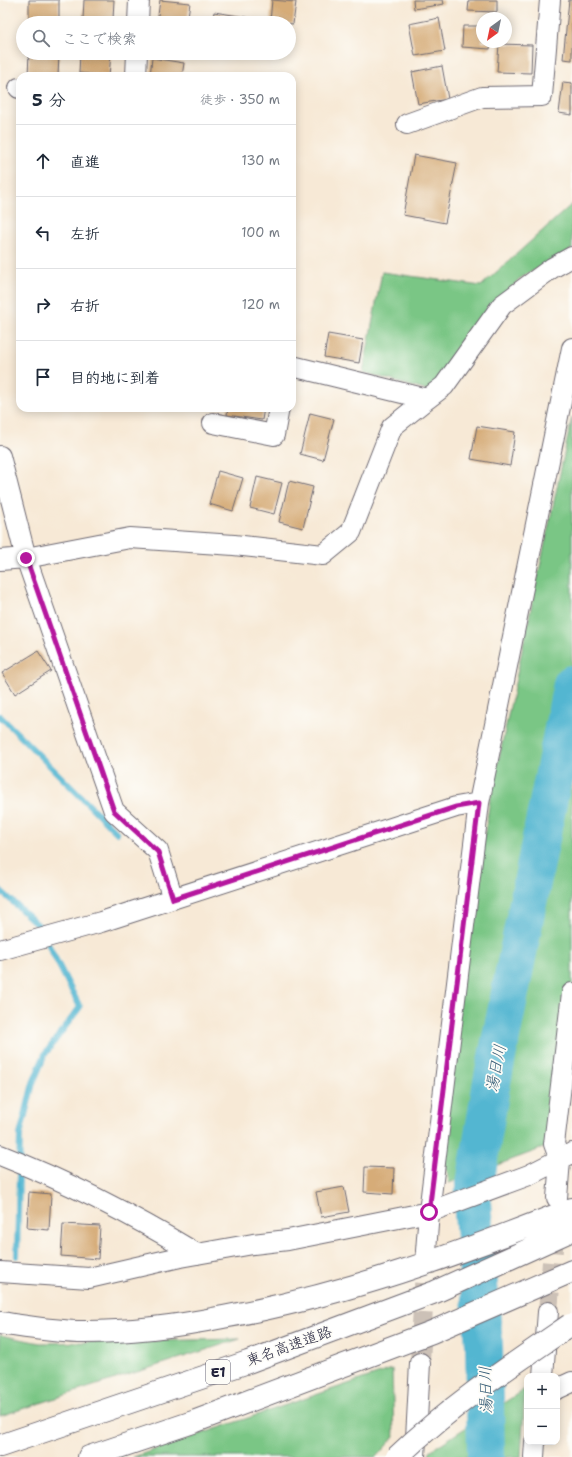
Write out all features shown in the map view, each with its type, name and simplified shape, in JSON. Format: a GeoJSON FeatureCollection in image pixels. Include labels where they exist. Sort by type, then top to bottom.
{"type":"FeatureCollection","features":[{"type":"Feature","properties":{"kind":"highway"},"geometry":{"type":"LineString","coordinates":[[0,1323],[45,1330],[85,1332],[188,1324],[273,1308],[359,1286],[433,1255],[541,1221],[565,1204]]}},
{"type":"Feature","properties":{"kind":"highway","name":"東名高速道路"},"geometry":{"type":"LineString","coordinates":[[0,1446],[248,1362],[435,1292],[572,1230]]}},
{"type":"Feature","properties":{"kind":"highway","name":"E1"},"geometry":{"type":"LineString","coordinates":[[89,1457],[196,1421],[432,1332],[572,1271]]}},
{"type":"Feature","properties":{"kind":"highway"},"geometry":{"type":"LineString","coordinates":[[397,1457],[427,1428],[481,1387],[571,1324]]}},
{"type":"Feature","properties":{"kind":"street"},"geometry":{"type":"LineString","coordinates":[[138,0],[138,16]]}},
{"type":"Feature","properties":{"kind":"street"},"geometry":{"type":"LineString","coordinates":[[407,124],[482,97],[542,96],[550,0]]}},
{"type":"Feature","properties":{"kind":"street"},"geometry":{"type":"LineString","coordinates":[[136,72],[137,60]]}},
{"type":"Feature","properties":{"kind":"street"},"geometry":{"type":"LineString","coordinates":[[0,560],[26,558],[130,538],[234,545],[323,555],[351,532],[392,427],[444,386],[502,306],[552,268],[572,258]]}},
{"type":"Feature","properties":{"kind":"street"},"geometry":{"type":"LineString","coordinates":[[433,1255],[434,1210],[479,803],[572,348]]}},
{"type":"Feature","properties":{"kind":"street"},"geometry":{"type":"LineString","coordinates":[[296,367],[427,400]]}},
{"type":"Feature","properties":{"kind":"street"},"geometry":{"type":"LineString","coordinates":[[213,424],[274,435],[278,412]]}},
{"type":"Feature","properties":{"kind":"street"},"geometry":{"type":"LineString","coordinates":[[0,456],[26,558],[114,811],[158,852],[173,899]]}},
{"type":"Feature","properties":{"kind":"street"},"geometry":{"type":"LineString","coordinates":[[0,950],[101,922],[456,807],[479,803]]}},
{"type":"Feature","properties":{"kind":"street"},"geometry":{"type":"LineString","coordinates":[[565,1204],[566,1157],[554,1144],[572,993]]}},
{"type":"Feature","properties":{"kind":"street"},"geometry":{"type":"LineString","coordinates":[[3,1156],[34,1168],[135,1217],[197,1254]]}},
{"type":"Feature","properties":{"kind":"street"},"geometry":{"type":"LineString","coordinates":[[0,1272],[89,1278],[197,1254],[288,1240],[434,1210],[529,1175],[566,1157]]}},
{"type":"Feature","properties":{"kind":"street"},"geometry":{"type":"LineString","coordinates":[[543,1373],[548,1312]]}},
{"type":"Feature","properties":{"kind":"street"},"geometry":{"type":"LineString","coordinates":[[415,1457],[420,1363]]}},
{"type":"Feature","properties":{"kind":"street"},"geometry":{"type":"LineString","coordinates":[[560,1388],[572,1382]]}},
{"type":"Feature","properties":{"kind":"street"},"geometry":{"type":"LineString","coordinates":[[534,1457],[535,1445]]}},
{"type":"Feature","properties":{"kind":"green space"},"geometry":{"type":"Polygon","coordinates":[[[572,204],[572,249],[519,279],[428,391],[363,372],[382,272],[481,286],[572,204]]]}},
{"type":"Feature","properties":{"kind":"green space"},"geometry":{"type":"Polygon","coordinates":[[[572,417],[572,1008],[554,1144],[449,1183],[439,1127],[490,800],[572,417]]]}},
{"type":"Feature","properties":{"kind":"green space"},"geometry":{"type":"Polygon","coordinates":[[[0,1335],[40,1343],[240,1339],[0,1416],[0,1335]]]}},
{"type":"Feature","properties":{"kind":"green space"},"geometry":{"type":"Polygon","coordinates":[[[392,1369],[394,1437],[376,1457],[133,1457],[392,1369]]]}},
{"type":"Feature","properties":{"kind":"green space"},"geometry":{"type":"Polygon","coordinates":[[[524,1390],[521,1457],[429,1457],[430,1451],[524,1390]]]}},
{"type":"Feature","properties":{"kind":"building"},"geometry":{"type":"Polygon","coordinates":[[[29,0],[59,0],[59,16],[29,16],[29,0]]]}},
{"type":"Feature","properties":{"kind":"building"},"geometry":{"type":"Polygon","coordinates":[[[84,0],[114,0],[113,16],[83,16],[84,0]]]}},
{"type":"Feature","properties":{"kind":"building"},"geometry":{"type":"Polygon","coordinates":[[[160,0],[190,3],[188,16],[158,16],[160,0]]]}},
{"type":"Feature","properties":{"kind":"building"},"geometry":{"type":"Polygon","coordinates":[[[272,0],[296,2],[294,16],[271,16],[272,0]]]}},
{"type":"Feature","properties":{"kind":"building"},"geometry":{"type":"Polygon","coordinates":[[[413,0],[443,0],[444,4],[414,9],[413,0]]]}},
{"type":"Feature","properties":{"kind":"building"},"geometry":{"type":"Polygon","coordinates":[[[469,0],[497,0],[497,12],[468,11],[469,0]]]}},
{"type":"Feature","properties":{"kind":"building"},"geometry":{"type":"Polygon","coordinates":[[[569,0],[572,0],[572,60],[563,59],[569,0]]]}},
{"type":"Feature","properties":{"kind":"building"},"geometry":{"type":"Polygon","coordinates":[[[214,12],[239,16],[213,16],[214,12]]]}},
{"type":"Feature","properties":{"kind":"building"},"geometry":{"type":"Polygon","coordinates":[[[439,18],[445,51],[415,56],[409,24],[439,18]]]}},
{"type":"Feature","properties":{"kind":"building"},"geometry":{"type":"Polygon","coordinates":[[[463,26],[476,26],[476,48],[462,47],[463,26]]]}},
{"type":"Feature","properties":{"kind":"building"},"geometry":{"type":"Polygon","coordinates":[[[512,44],[532,45],[531,73],[497,72],[499,48],[512,48],[512,44]]]}},
{"type":"Feature","properties":{"kind":"building"},"geometry":{"type":"Polygon","coordinates":[[[29,60],[59,60],[58,72],[28,72],[29,60]]]}},
{"type":"Feature","properties":{"kind":"building"},"geometry":{"type":"Polygon","coordinates":[[[80,60],[110,60],[109,72],[79,72],[80,60]]]}},
{"type":"Feature","properties":{"kind":"building"},"geometry":{"type":"Polygon","coordinates":[[[152,60],[165,60],[184,63],[183,72],[150,72],[152,60]]]}},
{"type":"Feature","properties":{"kind":"building"},"geometry":{"type":"Polygon","coordinates":[[[442,66],[448,99],[418,104],[412,72],[442,66]]]}},
{"type":"Feature","properties":{"kind":"building"},"geometry":{"type":"Polygon","coordinates":[[[563,82],[572,83],[572,115],[559,113],[563,82]]]}},
{"type":"Feature","properties":{"kind":"building"},"geometry":{"type":"Polygon","coordinates":[[[414,155],[457,163],[445,223],[403,215],[414,155]]]}},
{"type":"Feature","properties":{"kind":"building"},"geometry":{"type":"Polygon","coordinates":[[[328,334],[363,340],[359,363],[324,357],[328,334]]]}},
{"type":"Feature","properties":{"kind":"building"},"geometry":{"type":"Polygon","coordinates":[[[227,412],[263,412],[262,420],[227,415],[227,412]]]}},
{"type":"Feature","properties":{"kind":"building"},"geometry":{"type":"Polygon","coordinates":[[[310,413],[334,419],[323,460],[300,454],[310,413]]]}},
{"type":"Feature","properties":{"kind":"building"},"geometry":{"type":"Polygon","coordinates":[[[477,426],[515,432],[510,466],[471,459],[477,426]]]}},
{"type":"Feature","properties":{"kind":"building"},"geometry":{"type":"Polygon","coordinates":[[[218,471],[243,478],[233,511],[209,504],[218,471]]]}},
{"type":"Feature","properties":{"kind":"building"},"geometry":{"type":"Polygon","coordinates":[[[257,477],[282,483],[274,514],[250,508],[257,477]]]}},
{"type":"Feature","properties":{"kind":"building"},"geometry":{"type":"Polygon","coordinates":[[[289,481],[313,487],[303,528],[279,522],[289,481]]]}},
{"type":"Feature","properties":{"kind":"building"},"geometry":{"type":"Polygon","coordinates":[[[38,651],[51,671],[15,694],[2,673],[38,651]]]}},
{"type":"Feature","properties":{"kind":"building"},"geometry":{"type":"Polygon","coordinates":[[[365,1167],[394,1168],[393,1194],[364,1192],[365,1167]]]}},
{"type":"Feature","properties":{"kind":"building"},"geometry":{"type":"Polygon","coordinates":[[[344,1187],[349,1212],[321,1217],[316,1192],[344,1187]]]}},
{"type":"Feature","properties":{"kind":"building"},"geometry":{"type":"Polygon","coordinates":[[[29,1192],[51,1194],[49,1230],[27,1228],[29,1192]]]}},
{"type":"Feature","properties":{"kind":"building"},"geometry":{"type":"Polygon","coordinates":[[[63,1224],[100,1226],[98,1259],[61,1256],[63,1224]]]}},
{"type":"Feature","properties":{"kind":"waterway","name":"湯日川"},"geometry":{"type":"LineString","coordinates":[[486,1457],[484,1344],[472,1202],[491,1087],[572,684]]}},
{"type":"Feature","properties":{"kind":"waterway"},"geometry":{"type":"LineString","coordinates":[[0,716],[117,833]]}},
{"type":"Feature","properties":{"kind":"waterway"},"geometry":{"type":"LineString","coordinates":[[0,890],[39,926],[80,1007],[45,1054],[33,1083],[20,1135],[17,1256]]}},
{"type":"Feature","properties":{"kind":"tunnel"},"geometry":{"type":"LineString","coordinates":[[548,1312],[555,1224]]}},
{"type":"Feature","properties":{"kind":"tunnel"},"geometry":{"type":"LineString","coordinates":[[420,1363],[426,1251]]}},
{"type":"Feature","properties":{"kind":"route"},"geometry":{"type":"LineString","coordinates":[[26,558],[114,811],[158,852],[173,899],[456,807],[479,803],[429,1212]]}}]}
